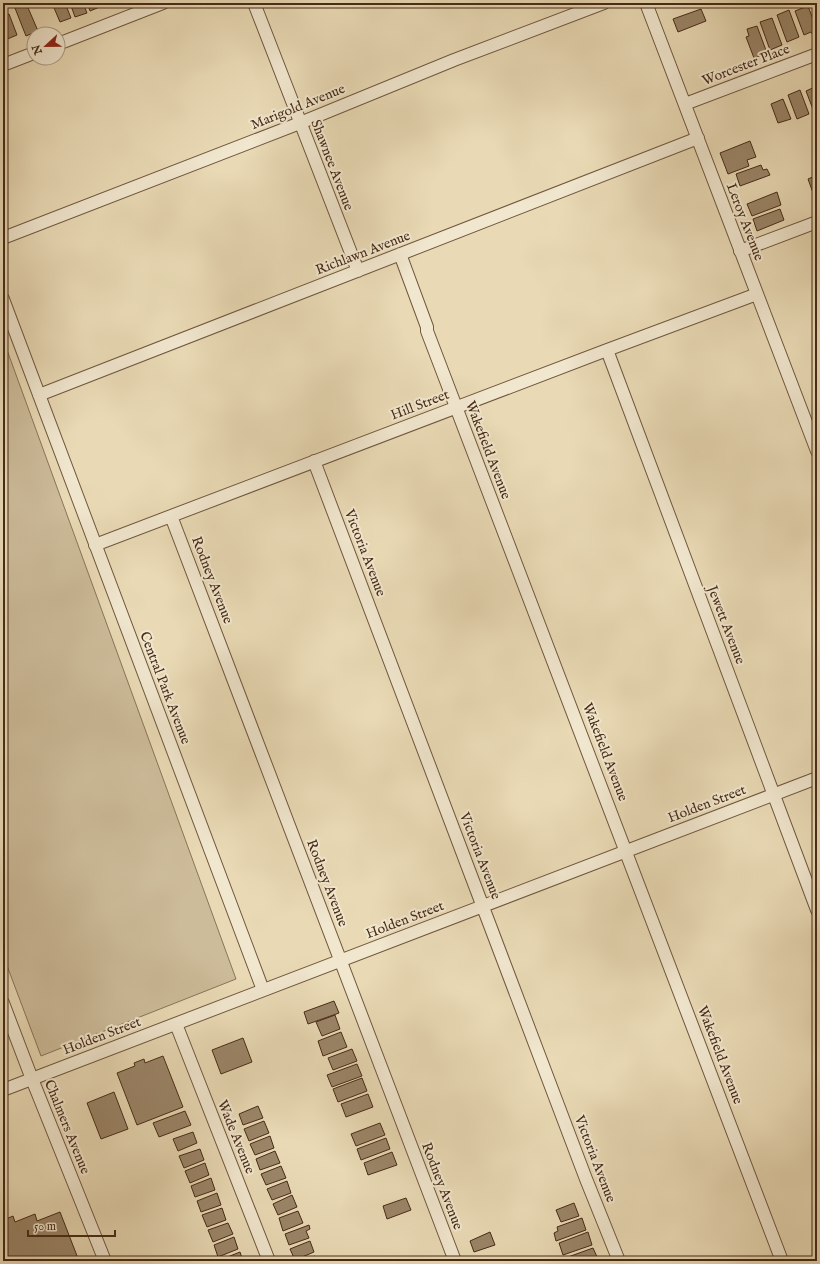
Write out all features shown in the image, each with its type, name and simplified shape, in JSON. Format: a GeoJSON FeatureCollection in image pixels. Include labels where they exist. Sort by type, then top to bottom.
{"type":"FeatureCollection","features":[{"type":"Feature","properties":{"kind":"street"},"geometry":{"type":"LineString","coordinates":[[66,41],[163,3]]}},
{"type":"Feature","properties":{"kind":"street","name":"Shawnee Avenue"},"geometry":{"type":"LineString","coordinates":[[254,3],[358,271]]}},
{"type":"Feature","properties":{"kind":"street","name":"Marigold Avenue"},"geometry":{"type":"LineString","coordinates":[[3,238],[300,123],[454,60],[604,3]]}},
{"type":"Feature","properties":{"kind":"street","name":"Leroy Avenue"},"geometry":{"type":"LineString","coordinates":[[646,3],[817,451]]}},
{"type":"Feature","properties":{"kind":"street","name":"Worcester Place"},"geometry":{"type":"LineString","coordinates":[[685,104],[817,54]]}},
{"type":"Feature","properties":{"kind":"street"},"geometry":{"type":"LineString","coordinates":[[3,65],[26,56]]}},
{"type":"Feature","properties":{"kind":"street","name":"Richlawn Avenue"},"geometry":{"type":"LineString","coordinates":[[39,395],[698,138]]}},
{"type":"Feature","properties":{"kind":"street"},"geometry":{"type":"LineString","coordinates":[[740,251],[817,222]]}},
{"type":"Feature","properties":{"kind":"street","name":"Wakefield Avenue"},"geometry":{"type":"LineString","coordinates":[[400,254],[455,407],[782,1261]]}},
{"type":"Feature","properties":{"kind":"street","name":"Hill Street"},"geometry":{"type":"LineString","coordinates":[[94,545],[455,407],[757,294]]}},
{"type":"Feature","properties":{"kind":"street","name":"Central Park Avenue"},"geometry":{"type":"LineString","coordinates":[[3,299],[94,545],[263,990]]}},
{"type":"Feature","properties":{"kind":"street","name":"Jewett Avenue"},"geometry":{"type":"LineString","coordinates":[[607,350],[817,910]]}},
{"type":"Feature","properties":{"kind":"street","name":"Victoria Avenue"},"geometry":{"type":"LineString","coordinates":[[314,461],[619,1261]]}},
{"type":"Feature","properties":{"kind":"street","name":"Rodney Avenue"},"geometry":{"type":"LineString","coordinates":[[171,516],[455,1261]]}},
{"type":"Feature","properties":{"kind":"street","name":"Holden Street"},"geometry":{"type":"LineString","coordinates":[[3,1090],[817,778]]}},
{"type":"Feature","properties":{"kind":"street","name":"Chalmers Avenue"},"geometry":{"type":"LineString","coordinates":[[3,1003],[105,1261]]}},
{"type":"Feature","properties":{"kind":"street","name":"Wade Avenue"},"geometry":{"type":"LineString","coordinates":[[176,1024],[269,1261]]}},
{"type":"Feature","properties":{"kind":"shaded area"},"geometry":{"type":"Polygon","coordinates":[[[3,339],[236,979],[41,1056],[3,955],[3,339]]]}},
{"type":"Feature","properties":{"kind":"building"},"geometry":{"type":"Polygon","coordinates":[[[13,3],[26,3],[36,26],[26,26],[26,36],[13,3]]]}},
{"type":"Feature","properties":{"kind":"building"},"geometry":{"type":"Polygon","coordinates":[[[52,3],[65,3],[71,18],[60,22],[52,3]]]}},
{"type":"Feature","properties":{"kind":"building"},"geometry":{"type":"Polygon","coordinates":[[[70,3],[83,3],[87,13],[75,17],[70,3]]]}},
{"type":"Feature","properties":{"kind":"building"},"geometry":{"type":"Polygon","coordinates":[[[87,3],[101,3],[102,6],[90,11],[87,3]]]}},
{"type":"Feature","properties":{"kind":"building"},"geometry":{"type":"Polygon","coordinates":[[[808,6],[817,30],[817,34],[813,35],[811,32],[804,35],[795,11],[808,6]]]}},
{"type":"Feature","properties":{"kind":"building"},"geometry":{"type":"Polygon","coordinates":[[[701,9],[706,21],[678,32],[673,19],[701,9]]]}},
{"type":"Feature","properties":{"kind":"building"},"geometry":{"type":"Polygon","coordinates":[[[789,10],[799,37],[787,42],[777,15],[789,10]]]}},
{"type":"Feature","properties":{"kind":"building"},"geometry":{"type":"Polygon","coordinates":[[[9,14],[17,35],[5,40],[3,34],[3,16],[9,14]]]}},
{"type":"Feature","properties":{"kind":"building"},"geometry":{"type":"Polygon","coordinates":[[[772,18],[782,45],[770,50],[760,22],[772,18]]]}},
{"type":"Feature","properties":{"kind":"building"},"geometry":{"type":"Polygon","coordinates":[[[757,26],[767,53],[754,58],[746,37],[749,36],[747,29],[757,26]]]}},
{"type":"Feature","properties":{"kind":"building"},"geometry":{"type":"Polygon","coordinates":[[[817,86],[817,111],[814,112],[806,91],[817,86]]]}},
{"type":"Feature","properties":{"kind":"building"},"geometry":{"type":"Polygon","coordinates":[[[800,90],[809,114],[797,119],[788,95],[800,90]]]}},
{"type":"Feature","properties":{"kind":"building"},"geometry":{"type":"Polygon","coordinates":[[[783,99],[791,119],[778,123],[771,104],[783,99]]]}},
{"type":"Feature","properties":{"kind":"building"},"geometry":{"type":"Polygon","coordinates":[[[750,141],[756,157],[747,160],[749,166],[728,174],[720,153],[750,141]]]}},
{"type":"Feature","properties":{"kind":"building"},"geometry":{"type":"Polygon","coordinates":[[[761,165],[763,170],[767,169],[770,175],[740,186],[736,174],[761,165]]]}},
{"type":"Feature","properties":{"kind":"building"},"geometry":{"type":"Polygon","coordinates":[[[817,175],[817,204],[808,179],[817,175]]]}},
{"type":"Feature","properties":{"kind":"building"},"geometry":{"type":"Polygon","coordinates":[[[777,192],[781,205],[752,216],[747,204],[777,192]]]}},
{"type":"Feature","properties":{"kind":"building"},"geometry":{"type":"Polygon","coordinates":[[[780,209],[784,220],[757,231],[753,219],[780,209]]]}},
{"type":"Feature","properties":{"kind":"building"},"geometry":{"type":"Polygon","coordinates":[[[334,1001],[339,1013],[308,1024],[304,1012],[334,1001]]]}},
{"type":"Feature","properties":{"kind":"building"},"geometry":{"type":"Polygon","coordinates":[[[335,1015],[340,1029],[322,1036],[316,1022],[335,1015]]]}},
{"type":"Feature","properties":{"kind":"building"},"geometry":{"type":"Polygon","coordinates":[[[341,1032],[347,1047],[323,1056],[318,1041],[341,1032]]]}},
{"type":"Feature","properties":{"kind":"building"},"geometry":{"type":"Polygon","coordinates":[[[243,1038],[252,1062],[221,1074],[212,1050],[243,1038]]]}},
{"type":"Feature","properties":{"kind":"building"},"geometry":{"type":"Polygon","coordinates":[[[352,1049],[357,1061],[333,1070],[328,1058],[352,1049]]]}},
{"type":"Feature","properties":{"kind":"building"},"geometry":{"type":"Polygon","coordinates":[[[163,1056],[183,1107],[137,1125],[117,1073],[135,1066],[134,1063],[144,1059],[145,1063],[163,1056]]]}},
{"type":"Feature","properties":{"kind":"building"},"geometry":{"type":"Polygon","coordinates":[[[357,1064],[362,1076],[332,1087],[327,1075],[357,1064]]]}},
{"type":"Feature","properties":{"kind":"building"},"geometry":{"type":"Polygon","coordinates":[[[362,1078],[367,1091],[338,1102],[333,1089],[362,1078]]]}},
{"type":"Feature","properties":{"kind":"building"},"geometry":{"type":"Polygon","coordinates":[[[114,1092],[128,1129],[101,1139],[87,1103],[114,1092]]]}},
{"type":"Feature","properties":{"kind":"building"},"geometry":{"type":"Polygon","coordinates":[[[368,1094],[373,1107],[346,1117],[341,1104],[368,1094]]]}},
{"type":"Feature","properties":{"kind":"building"},"geometry":{"type":"Polygon","coordinates":[[[258,1106],[263,1118],[243,1125],[239,1114],[258,1106]]]}},
{"type":"Feature","properties":{"kind":"building"},"geometry":{"type":"Polygon","coordinates":[[[185,1111],[191,1125],[159,1137],[153,1123],[185,1111]]]}},
{"type":"Feature","properties":{"kind":"building"},"geometry":{"type":"Polygon","coordinates":[[[264,1121],[269,1133],[249,1141],[244,1129],[264,1121]]]}},
{"type":"Feature","properties":{"kind":"building"},"geometry":{"type":"Polygon","coordinates":[[[380,1123],[385,1135],[356,1146],[351,1134],[380,1123]]]}},
{"type":"Feature","properties":{"kind":"building"},"geometry":{"type":"Polygon","coordinates":[[[193,1132],[197,1143],[178,1151],[173,1139],[193,1132]]]}},
{"type":"Feature","properties":{"kind":"building"},"geometry":{"type":"Polygon","coordinates":[[[270,1136],[274,1148],[255,1155],[250,1144],[270,1136]]]}},
{"type":"Feature","properties":{"kind":"building"},"geometry":{"type":"Polygon","coordinates":[[[386,1138],[390,1149],[361,1160],[357,1149],[386,1138]]]}},
{"type":"Feature","properties":{"kind":"building"},"geometry":{"type":"Polygon","coordinates":[[[200,1149],[204,1160],[184,1168],[179,1156],[200,1149]]]}},
{"type":"Feature","properties":{"kind":"building"},"geometry":{"type":"Polygon","coordinates":[[[275,1151],[280,1163],[260,1170],[256,1159],[275,1151]]]}},
{"type":"Feature","properties":{"kind":"building"},"geometry":{"type":"Polygon","coordinates":[[[392,1152],[397,1165],[368,1175],[364,1163],[392,1152]]]}},
{"type":"Feature","properties":{"kind":"building"},"geometry":{"type":"Polygon","coordinates":[[[205,1163],[209,1175],[190,1183],[185,1171],[205,1163]]]}},
{"type":"Feature","properties":{"kind":"building"},"geometry":{"type":"Polygon","coordinates":[[[281,1166],[286,1178],[266,1185],[261,1174],[281,1166]]]}},
{"type":"Feature","properties":{"kind":"building"},"geometry":{"type":"Polygon","coordinates":[[[211,1178],[215,1190],[195,1197],[191,1186],[211,1178]]]}},
{"type":"Feature","properties":{"kind":"building"},"geometry":{"type":"Polygon","coordinates":[[[287,1181],[291,1193],[272,1200],[267,1189],[287,1181]]]}},
{"type":"Feature","properties":{"kind":"building"},"geometry":{"type":"Polygon","coordinates":[[[217,1193],[221,1205],[201,1212],[197,1201],[217,1193]]]}},
{"type":"Feature","properties":{"kind":"building"},"geometry":{"type":"Polygon","coordinates":[[[292,1195],[297,1207],[278,1215],[273,1204],[292,1195]]]}},
{"type":"Feature","properties":{"kind":"building"},"geometry":{"type":"Polygon","coordinates":[[[406,1198],[411,1210],[387,1219],[383,1206],[406,1198]]]}},
{"type":"Feature","properties":{"kind":"building"},"geometry":{"type":"Polygon","coordinates":[[[574,1203],[579,1216],[561,1222],[556,1210],[574,1203]]]}},
{"type":"Feature","properties":{"kind":"building"},"geometry":{"type":"Polygon","coordinates":[[[222,1208],[226,1220],[207,1227],[202,1215],[222,1208]]]}},
{"type":"Feature","properties":{"kind":"building"},"geometry":{"type":"Polygon","coordinates":[[[3,1210],[6,1219],[13,1216],[15,1222],[35,1214],[37,1221],[60,1212],[79,1261],[3,1261],[3,1210]]]}},
{"type":"Feature","properties":{"kind":"building"},"geometry":{"type":"Polygon","coordinates":[[[298,1211],[303,1223],[283,1231],[279,1218],[298,1211]]]}},
{"type":"Feature","properties":{"kind":"building"},"geometry":{"type":"Polygon","coordinates":[[[582,1218],[586,1230],[556,1241],[554,1233],[558,1231],[557,1227],[582,1218]]]}},
{"type":"Feature","properties":{"kind":"building"},"geometry":{"type":"Polygon","coordinates":[[[228,1223],[233,1234],[213,1242],[208,1230],[228,1223]]]}},
{"type":"Feature","properties":{"kind":"building"},"geometry":{"type":"Polygon","coordinates":[[[309,1225],[310,1229],[306,1231],[309,1238],[289,1245],[285,1234],[309,1225]]]}},
{"type":"Feature","properties":{"kind":"building"},"geometry":{"type":"Polygon","coordinates":[[[490,1232],[495,1245],[474,1252],[470,1241],[490,1232]]]}},
{"type":"Feature","properties":{"kind":"building"},"geometry":{"type":"Polygon","coordinates":[[[588,1232],[592,1245],[563,1255],[559,1243],[588,1232]]]}},
{"type":"Feature","properties":{"kind":"building"},"geometry":{"type":"Polygon","coordinates":[[[234,1237],[238,1249],[218,1257],[214,1245],[234,1237]]]}},
{"type":"Feature","properties":{"kind":"building"},"geometry":{"type":"Polygon","coordinates":[[[310,1241],[314,1252],[295,1260],[290,1249],[310,1241]]]}},
{"type":"Feature","properties":{"kind":"building"},"geometry":{"type":"Polygon","coordinates":[[[593,1248],[598,1259],[593,1261],[570,1261],[568,1257],[593,1248]]]}},
{"type":"Feature","properties":{"kind":"building"},"geometry":{"type":"Polygon","coordinates":[[[240,1252],[243,1261],[220,1261],[220,1260],[240,1252]]]}},
{"type":"Feature","properties":{"kind":"building"},"geometry":{"type":"Polygon","coordinates":[[[315,1256],[317,1261],[303,1261],[315,1256]]]}}]}
